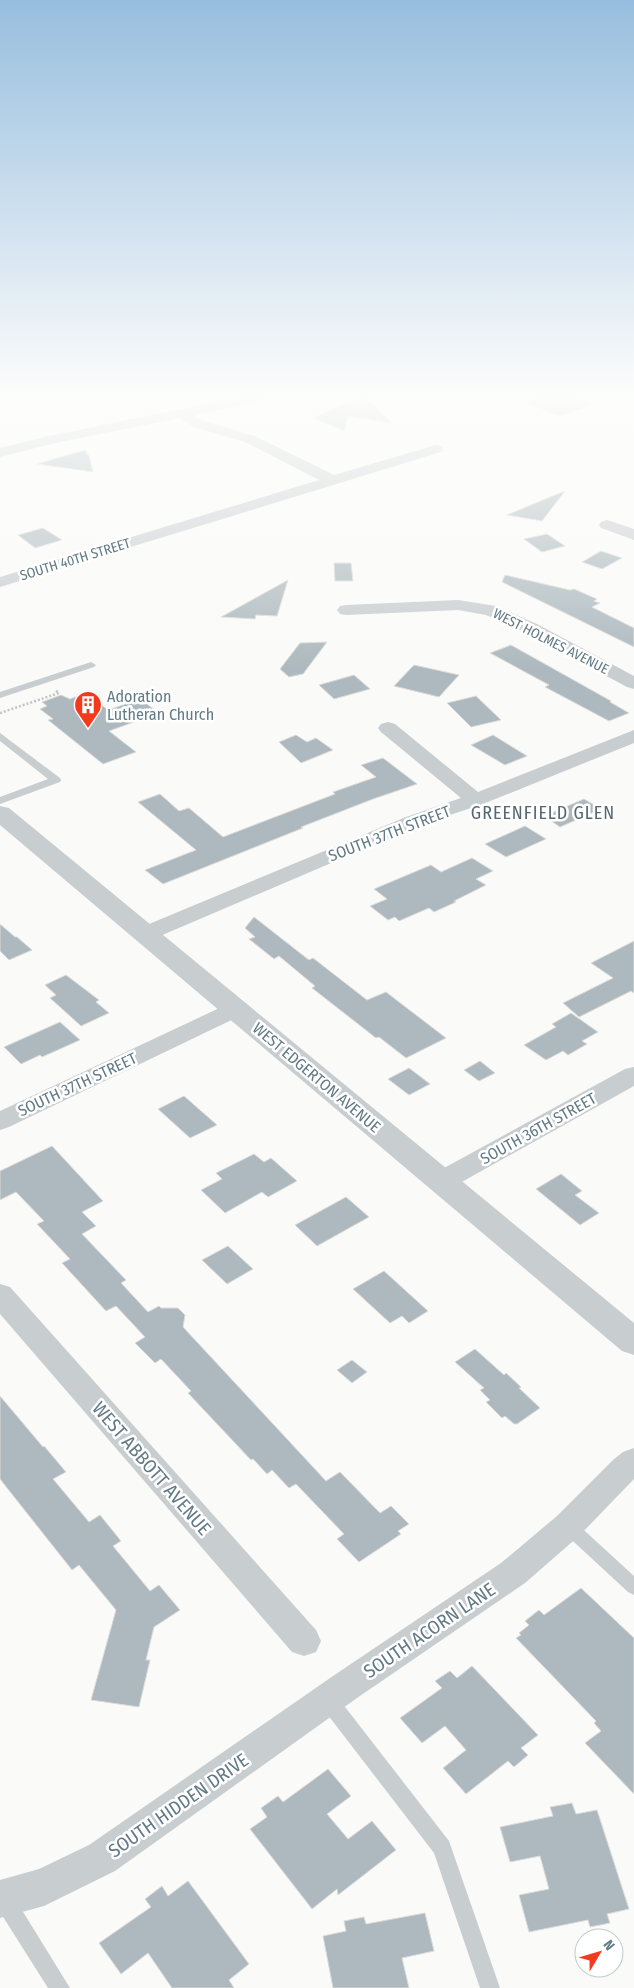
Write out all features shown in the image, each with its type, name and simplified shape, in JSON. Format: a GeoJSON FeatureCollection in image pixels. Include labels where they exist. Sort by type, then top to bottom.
{"type":"FeatureCollection","features":[{"type":"Feature","properties":{"kind":"street","name":"SOUTH 40TH STREET"},"geometry":{"type":"LineString","coordinates":[[0,582],[316,485]]}},
{"type":"Feature","properties":{"kind":"street"},"geometry":{"type":"LineString","coordinates":[[607,525],[634,535]]}},
{"type":"Feature","properties":{"kind":"street","name":"WEST HOLMES AVENUE"},"geometry":{"type":"LineString","coordinates":[[346,610],[458,606],[490,610],[531,628],[634,684]]}},
{"type":"Feature","properties":{"kind":"street"},"geometry":{"type":"LineString","coordinates":[[388,728],[476,800]]}},
{"type":"Feature","properties":{"kind":"street","name":"SOUTH 37TH STREET"},"geometry":{"type":"LineString","coordinates":[[145,934],[413,821],[476,800],[634,736]]}},
{"type":"Feature","properties":{"kind":"street","name":"WEST EDGERTON AVENUE"},"geometry":{"type":"LineString","coordinates":[[0,813],[634,1342]]}},
{"type":"Feature","properties":{"kind":"street","name":"SOUTH 37TH STREET"},"geometry":{"type":"LineString","coordinates":[[0,1121],[236,1009]]}},
{"type":"Feature","properties":{"kind":"street","name":"SOUTH 36TH STREET"},"geometry":{"type":"LineString","coordinates":[[442,1181],[634,1075]]}},
{"type":"Feature","properties":{"kind":"street","name":"WEST ABBOTT AVENUE"},"geometry":{"type":"LineString","coordinates":[[0,1295],[304,1641]]}},
{"type":"Feature","properties":{"kind":"street","name":"SOUTH ACORN LANE"},"geometry":{"type":"LineString","coordinates":[[336,1693],[514,1573],[568,1526],[634,1461]]}},
{"type":"Feature","properties":{"kind":"street","name":"SOUTH HIDDEN DRIVE"},"geometry":{"type":"LineString","coordinates":[[1,1898],[44,1887],[102,1858],[336,1693]]}},
{"type":"Feature","properties":{"kind":"lane"},"geometry":{"type":"LineString","coordinates":[[0,695],[91,665]]}},
{"type":"Feature","properties":{"kind":"lane"},"geometry":{"type":"LineString","coordinates":[[0,736],[56,780],[0,802]]}},
{"type":"Feature","properties":{"kind":"lane"},"geometry":{"type":"LineString","coordinates":[[568,1526],[634,1587]]}},
{"type":"Feature","properties":{"kind":"lane"},"geometry":{"type":"LineString","coordinates":[[336,1693],[442,1848],[490,1988]]}},
{"type":"Feature","properties":{"kind":"lane"},"geometry":{"type":"LineString","coordinates":[[1,1898],[60,1988]]}},
{"type":"Feature","properties":{"kind":"building"},"geometry":{"type":"Polygon","coordinates":[[[565,491],[542,521],[507,515],[533,504],[565,491]]]}},
{"type":"Feature","properties":{"kind":"building"},"geometry":{"type":"Polygon","coordinates":[[[43,528],[62,540],[35,548],[18,535],[43,528]]]}},
{"type":"Feature","properties":{"kind":"building"},"geometry":{"type":"Polygon","coordinates":[[[547,534],[565,546],[542,552],[524,539],[547,534]]]}},
{"type":"Feature","properties":{"kind":"building"},"geometry":{"type":"Polygon","coordinates":[[[601,551],[622,558],[602,569],[582,562],[601,551]]]}},
{"type":"Feature","properties":{"kind":"building"},"geometry":{"type":"Polygon","coordinates":[[[334,563],[351,563],[353,581],[335,581],[334,563]]]}},
{"type":"Feature","properties":{"kind":"building"},"geometry":{"type":"Polygon","coordinates":[[[505,575],[570,590],[574,589],[597,599],[594,601],[600,603],[592,607],[634,628],[634,647],[502,582],[505,575]]]}},
{"type":"Feature","properties":{"kind":"building"},"geometry":{"type":"Polygon","coordinates":[[[288,580],[277,616],[256,615],[255,619],[221,617],[288,580]]]}},
{"type":"Feature","properties":{"kind":"building"},"geometry":{"type":"Polygon","coordinates":[[[327,642],[303,674],[289,677],[280,669],[300,643],[327,642]]]}},
{"type":"Feature","properties":{"kind":"building"},"geometry":{"type":"Polygon","coordinates":[[[511,645],[629,713],[609,721],[545,687],[549,685],[490,653],[511,645]]]}},
{"type":"Feature","properties":{"kind":"building"},"geometry":{"type":"Polygon","coordinates":[[[414,665],[459,675],[439,697],[394,686],[414,665]]]}},
{"type":"Feature","properties":{"kind":"building"},"geometry":{"type":"Polygon","coordinates":[[[354,675],[370,689],[334,699],[319,685],[354,675]]]}},
{"type":"Feature","properties":{"kind":"building","name":"Adoration Lutheran Church"},"geometry":{"type":"Polygon","coordinates":[[[86,693],[108,710],[140,699],[159,713],[109,731],[136,752],[103,764],[48,720],[53,719],[40,709],[47,706],[42,702],[61,695],[70,699],[86,693]]]}},
{"type":"Feature","properties":{"kind":"building"},"geometry":{"type":"Polygon","coordinates":[[[476,696],[501,720],[471,727],[447,703],[476,696]]]}},
{"type":"Feature","properties":{"kind":"building"},"geometry":{"type":"Polygon","coordinates":[[[296,735],[307,742],[316,738],[333,750],[301,763],[279,742],[296,735]]]}},
{"type":"Feature","properties":{"kind":"building"},"geometry":{"type":"Polygon","coordinates":[[[493,735],[527,756],[505,765],[471,745],[493,735]]]}},
{"type":"Feature","properties":{"kind":"building"},"geometry":{"type":"Polygon","coordinates":[[[383,758],[417,784],[301,827],[303,828],[163,884],[145,870],[196,850],[138,802],[160,794],[179,811],[189,808],[223,837],[335,794],[333,792],[376,777],[361,765],[383,758]]]}},
{"type":"Feature","properties":{"kind":"building"},"geometry":{"type":"Polygon","coordinates":[[[584,799],[601,809],[560,827],[544,816],[584,799]]]}},
{"type":"Feature","properties":{"kind":"building"},"geometry":{"type":"Polygon","coordinates":[[[525,826],[546,839],[506,857],[485,844],[525,826]]]}},
{"type":"Feature","properties":{"kind":"building"},"geometry":{"type":"Polygon","coordinates":[[[472,858],[493,871],[476,879],[486,885],[454,901],[456,902],[434,912],[429,908],[399,921],[395,917],[388,920],[370,906],[387,899],[374,889],[431,865],[441,872],[472,858]]]}},
{"type":"Feature","properties":{"kind":"building"},"geometry":{"type":"Polygon","coordinates":[[[254,917],[309,960],[313,958],[367,1000],[386,992],[446,1038],[406,1058],[379,1037],[376,1038],[312,988],[315,986],[279,956],[274,959],[249,939],[255,937],[245,928],[254,917]]]}},
{"type":"Feature","properties":{"kind":"building"},"geometry":{"type":"Polygon","coordinates":[[[0,924],[32,950],[9,960],[0,951],[0,924]]]}},
{"type":"Feature","properties":{"kind":"building"},"geometry":{"type":"Polygon","coordinates":[[[634,941],[634,993],[631,991],[579,1017],[563,1003],[613,978],[591,963],[634,941]]]}},
{"type":"Feature","properties":{"kind":"building"},"geometry":{"type":"Polygon","coordinates":[[[66,975],[99,1000],[96,1002],[109,1013],[81,1026],[50,998],[56,995],[45,985],[66,975]]]}},
{"type":"Feature","properties":{"kind":"building"},"geometry":{"type":"Polygon","coordinates":[[[571,1013],[598,1032],[582,1041],[587,1044],[568,1055],[563,1051],[546,1060],[524,1045],[556,1027],[552,1024],[571,1013]]]}},
{"type":"Feature","properties":{"kind":"building"},"geometry":{"type":"Polygon","coordinates":[[[60,1022],[80,1040],[21,1064],[4,1047],[60,1022]]]}},
{"type":"Feature","properties":{"kind":"building"},"geometry":{"type":"Polygon","coordinates":[[[480,1061],[495,1073],[479,1081],[464,1070],[480,1061]]]}},
{"type":"Feature","properties":{"kind":"building"},"geometry":{"type":"Polygon","coordinates":[[[409,1068],[430,1084],[409,1095],[388,1079],[409,1068]]]}},
{"type":"Feature","properties":{"kind":"building"},"geometry":{"type":"Polygon","coordinates":[[[184,1096],[217,1125],[190,1138],[158,1109],[184,1096]]]}},
{"type":"Feature","properties":{"kind":"building"},"geometry":{"type":"Polygon","coordinates":[[[52,1146],[103,1201],[82,1212],[96,1226],[82,1234],[126,1280],[121,1283],[148,1312],[159,1306],[161,1308],[178,1308],[185,1315],[183,1327],[326,1481],[340,1472],[380,1513],[391,1506],[409,1524],[398,1531],[401,1534],[359,1562],[337,1539],[344,1534],[296,1484],[289,1488],[272,1470],[267,1474],[253,1459],[251,1460],[188,1393],[191,1391],[161,1359],[155,1363],[135,1343],[145,1337],[116,1306],[106,1311],[62,1263],[70,1259],[37,1224],[44,1221],[16,1192],[0,1200],[0,1171],[52,1146]]]}},
{"type":"Feature","properties":{"kind":"building"},"geometry":{"type":"Polygon","coordinates":[[[254,1154],[264,1162],[271,1158],[297,1181],[268,1197],[262,1192],[225,1213],[201,1190],[222,1179],[216,1173],[254,1154]]]}},
{"type":"Feature","properties":{"kind":"building"},"geometry":{"type":"Polygon","coordinates":[[[561,1174],[582,1191],[575,1195],[599,1213],[580,1225],[536,1189],[561,1174]]]}},
{"type":"Feature","properties":{"kind":"building"},"geometry":{"type":"Polygon","coordinates":[[[346,1197],[369,1217],[317,1246],[295,1225],[346,1197]]]}},
{"type":"Feature","properties":{"kind":"building"},"geometry":{"type":"Polygon","coordinates":[[[228,1246],[253,1269],[227,1284],[202,1260],[228,1246]]]}},
{"type":"Feature","properties":{"kind":"building"},"geometry":{"type":"Polygon","coordinates":[[[384,1271],[428,1311],[409,1323],[402,1316],[390,1323],[353,1289],[384,1271]]]}},
{"type":"Feature","properties":{"kind":"building"},"geometry":{"type":"Polygon","coordinates":[[[475,1349],[504,1375],[506,1373],[540,1408],[517,1424],[514,1424],[505,1416],[502,1418],[486,1402],[490,1400],[480,1390],[484,1388],[455,1362],[475,1349]]]}},
{"type":"Feature","properties":{"kind":"building"},"geometry":{"type":"Polygon","coordinates":[[[352,1360],[367,1372],[352,1383],[337,1370],[352,1360]]]}},
{"type":"Feature","properties":{"kind":"building"},"geometry":{"type":"Polygon","coordinates":[[[0,1396],[66,1472],[53,1479],[89,1522],[100,1515],[121,1541],[113,1546],[150,1591],[159,1585],[180,1610],[154,1627],[146,1660],[150,1660],[139,1707],[91,1700],[116,1610],[79,1565],[72,1570],[0,1479],[0,1396]]]}},
{"type":"Feature","properties":{"kind":"building"},"geometry":{"type":"Polygon","coordinates":[[[581,1588],[634,1638],[634,1794],[585,1743],[601,1731],[594,1723],[596,1721],[516,1638],[529,1625],[525,1621],[539,1610],[544,1615],[581,1588]]]}},
{"type":"Feature","properties":{"kind":"building"},"geometry":{"type":"Polygon","coordinates":[[[472,1666],[538,1735],[521,1748],[528,1755],[514,1767],[508,1761],[466,1794],[443,1768],[466,1750],[445,1726],[422,1743],[400,1718],[442,1688],[435,1681],[450,1671],[457,1678],[472,1666]]]}},
{"type":"Feature","properties":{"kind":"building"},"geometry":{"type":"Polygon","coordinates":[[[328,1769],[351,1796],[327,1814],[348,1839],[372,1821],[396,1850],[338,1895],[337,1889],[312,1909],[250,1829],[267,1817],[261,1808],[278,1796],[283,1802],[328,1769]]]}},
{"type":"Feature","properties":{"kind":"building"},"geometry":{"type":"Polygon","coordinates":[[[572,1803],[576,1814],[597,1810],[629,1909],[607,1914],[610,1923],[590,1927],[588,1920],[529,1932],[519,1895],[549,1889],[540,1856],[510,1862],[500,1827],[553,1816],[550,1807],[572,1803]]]}},
{"type":"Feature","properties":{"kind":"building"},"geometry":{"type":"Polygon","coordinates":[[[188,1881],[249,1964],[229,1980],[234,1988],[172,1988],[148,1953],[121,1974],[99,1943],[151,1907],[145,1899],[162,1886],[168,1896],[188,1881]]]}},
{"type":"Feature","properties":{"kind":"building"},"geometry":{"type":"Polygon","coordinates":[[[425,1913],[434,1951],[402,1958],[409,1988],[333,1988],[323,1936],[346,1931],[344,1921],[364,1917],[366,1924],[425,1913]]]}},
{"type":"Feature","properties":{"kind":"place","name":"Adoration Lutheran Church"},"geometry":{"type":"Point","coordinates":[88,729]}},
{"type":"Feature","properties":{"kind":"district","name":"GREENFIELD GLEN"},"geometry":{"type":"Point","coordinates":[543,813]}}]}
